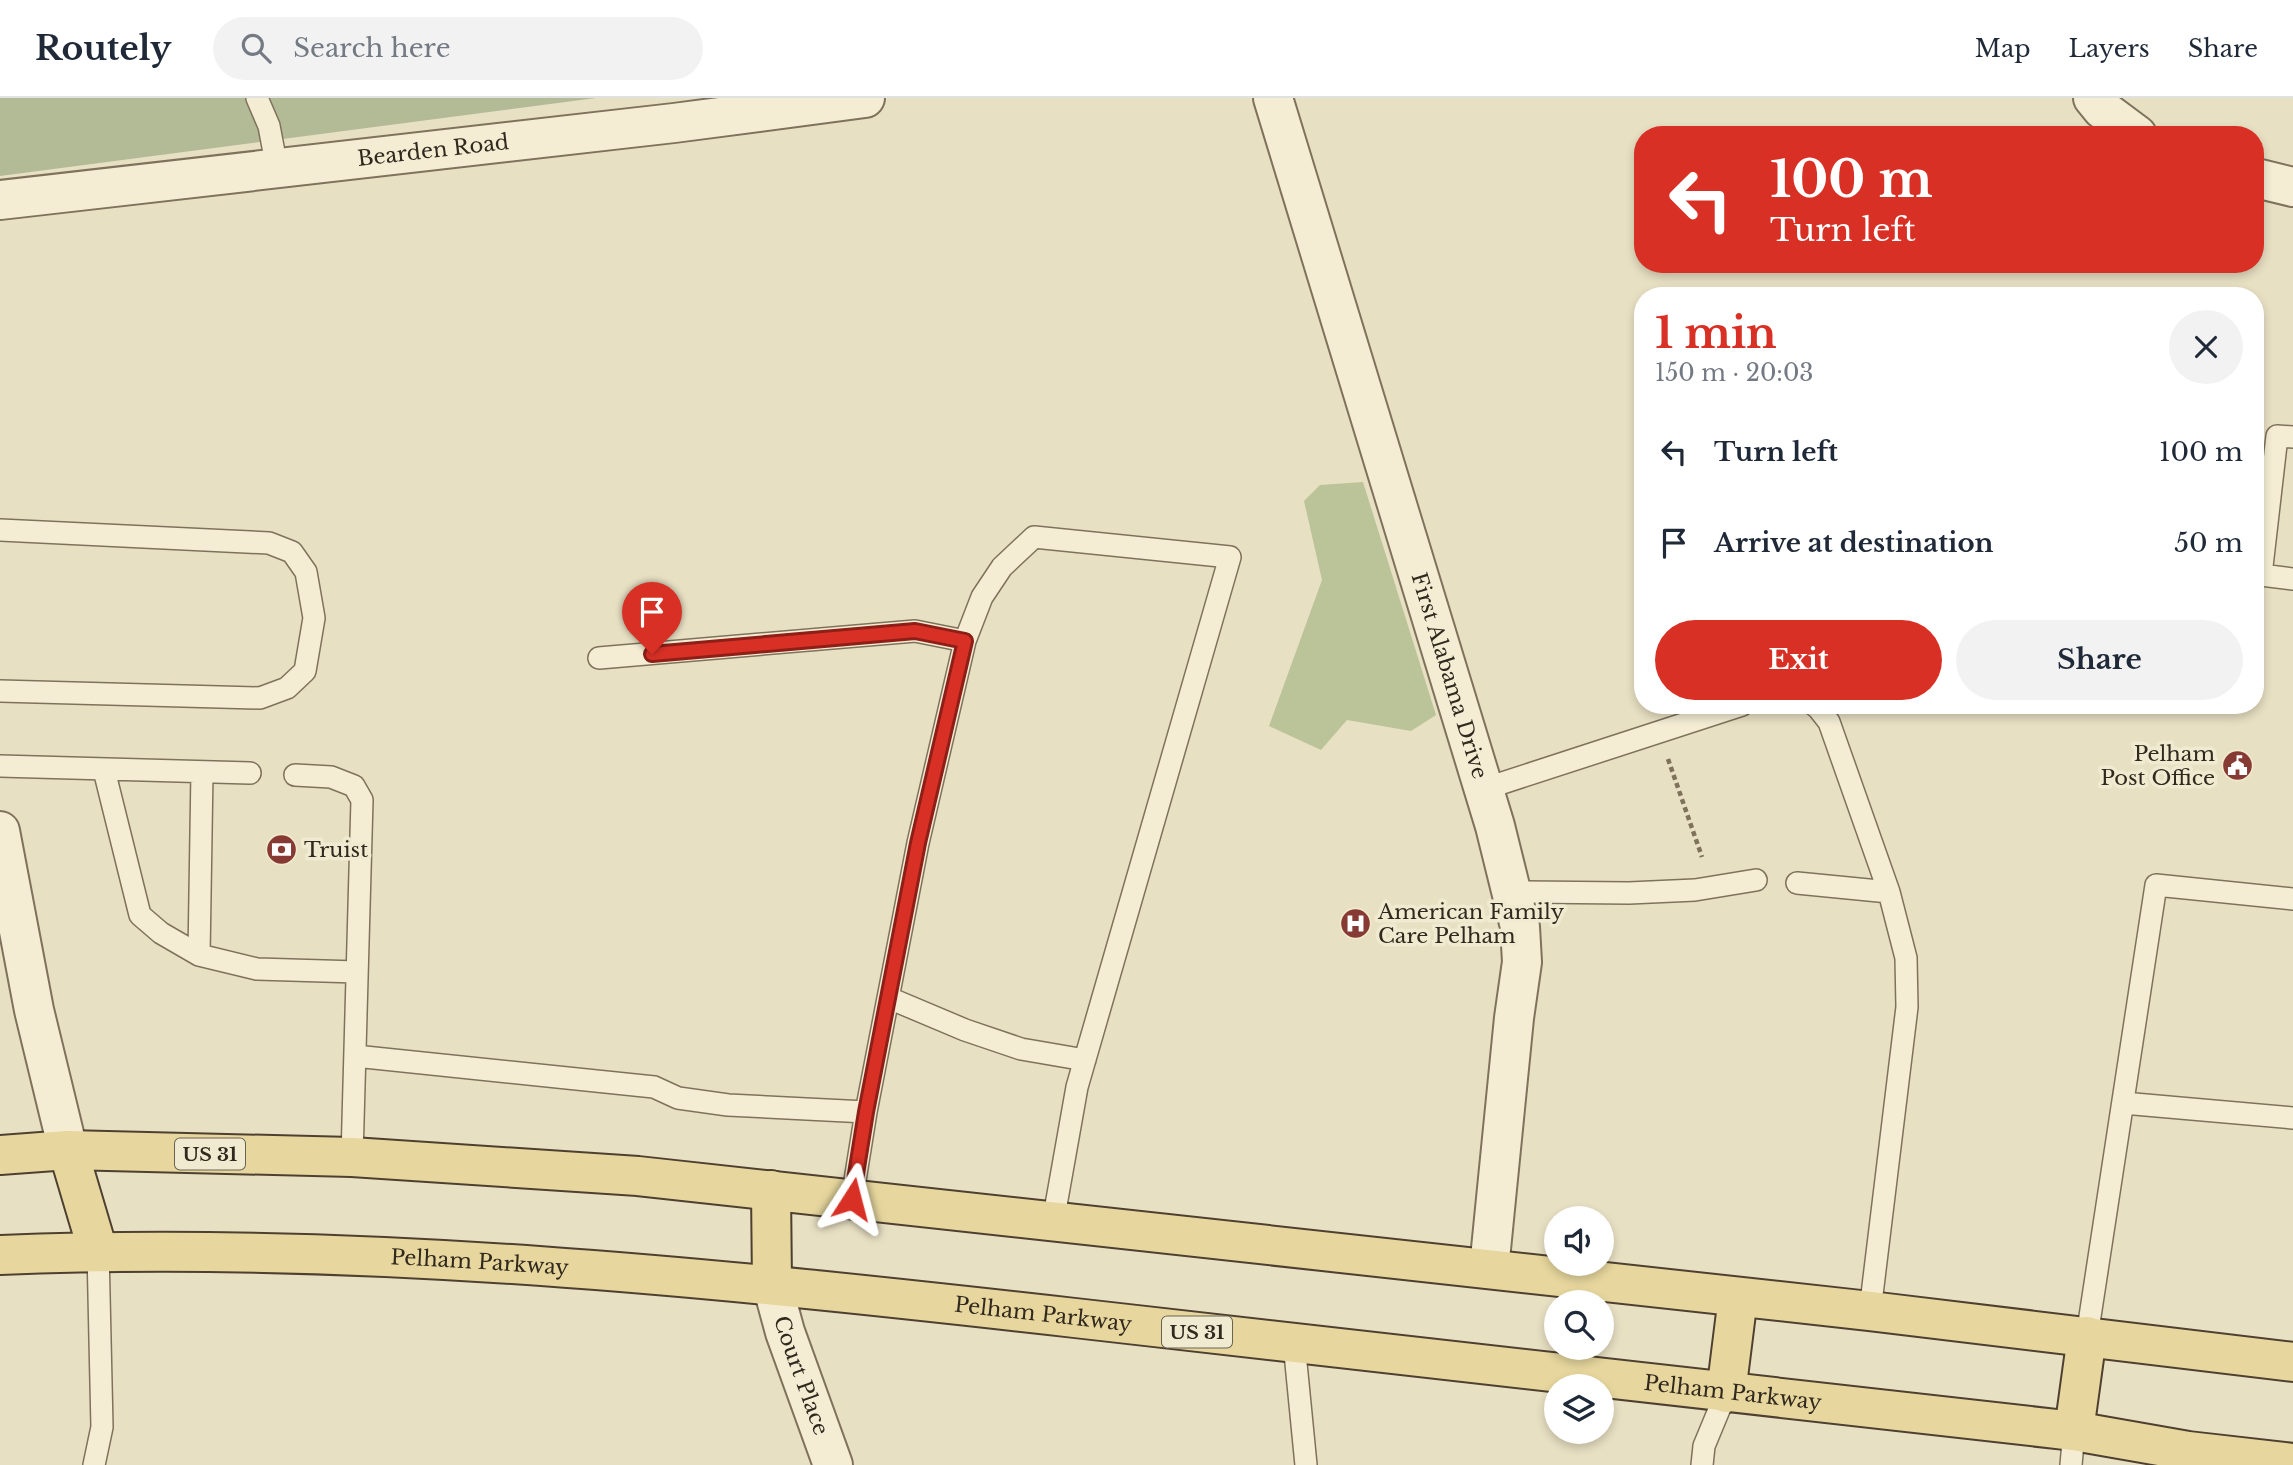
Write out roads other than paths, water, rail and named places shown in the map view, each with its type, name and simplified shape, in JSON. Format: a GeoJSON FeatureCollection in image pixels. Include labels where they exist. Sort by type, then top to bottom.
{"type":"FeatureCollection","features":[{"type":"Feature","properties":{"kind":"main road","name":"US 31"},"geometry":{"type":"LineString","coordinates":[[0,1155],[68,1150],[352,1157],[624,1175],[1870,1311],[2293,1362]]}},
{"type":"Feature","properties":{"kind":"main road"},"geometry":{"type":"LineString","coordinates":[[68,1150],[98,1251]]}},
{"type":"Feature","properties":{"kind":"main road"},"geometry":{"type":"LineString","coordinates":[[771,1190],[772,1284]]}},
{"type":"Feature","properties":{"kind":"main road","name":"Pelham Parkway"},"geometry":{"type":"LineString","coordinates":[[0,1255],[98,1251],[369,1256],[772,1284],[1726,1393],[2072,1448],[2191,1458],[2293,1462]]}},
{"type":"Feature","properties":{"kind":"main road"},"geometry":{"type":"LineString","coordinates":[[1726,1393],[1738,1297]]}},
{"type":"Feature","properties":{"kind":"main road"},"geometry":{"type":"LineString","coordinates":[[2072,1448],[2087,1336]]}},
{"type":"Feature","properties":{"kind":"street","name":"Bearden Road"},"geometry":{"type":"LineString","coordinates":[[0,200],[865,98]]}},
{"type":"Feature","properties":{"kind":"street","name":"First Alabama Drive"},"geometry":{"type":"LineString","coordinates":[[1273,98],[1484,789],[1520,927],[1522,962],[1489,1269]]}},
{"type":"Feature","properties":{"kind":"street"},"geometry":{"type":"LineString","coordinates":[[2093,98],[2102,109],[2125,126]]}},
{"type":"Feature","properties":{"kind":"street"},"geometry":{"type":"LineString","coordinates":[[2264,180],[2293,187]]}},
{"type":"Feature","properties":{"kind":"street"},"geometry":{"type":"LineString","coordinates":[[0,831],[34,1010],[68,1150]]}},
{"type":"Feature","properties":{"kind":"street","name":"Court Place"},"geometry":{"type":"LineString","coordinates":[[772,1284],[785,1332],[833,1465]]}},
{"type":"Feature","properties":{"kind":"lane"},"geometry":{"type":"LineString","coordinates":[[257,98],[269,126],[277,168]]}},
{"type":"Feature","properties":{"kind":"lane"},"geometry":{"type":"LineString","coordinates":[[2264,549],[2277,436],[2293,437]]}},
{"type":"Feature","properties":{"kind":"lane"},"geometry":{"type":"LineString","coordinates":[[0,530],[269,543],[292,552],[306,572],[314,618],[305,671],[287,688],[260,698],[0,691]]}},
{"type":"Feature","properties":{"kind":"lane"},"geometry":{"type":"LineString","coordinates":[[852,1199],[918,843],[965,641],[982,597],[1002,567],[1034,537],[1230,557],[1077,1087],[1053,1222]]}},
{"type":"Feature","properties":{"kind":"lane"},"geometry":{"type":"LineString","coordinates":[[2264,575],[2293,579]]}},
{"type":"Feature","properties":{"kind":"lane"},"geometry":{"type":"LineString","coordinates":[[599,658],[915,631],[965,641]]}},
{"type":"Feature","properties":{"kind":"lane"},"geometry":{"type":"LineString","coordinates":[[1484,789],[1714,714]]}},
{"type":"Feature","properties":{"kind":"lane"},"geometry":{"type":"LineString","coordinates":[[1822,714],[1829,722],[1889,892],[1906,958],[1907,1006],[1870,1311]]}},
{"type":"Feature","properties":{"kind":"lane"},"geometry":{"type":"LineString","coordinates":[[0,766],[250,773]]}},
{"type":"Feature","properties":{"kind":"lane"},"geometry":{"type":"LineString","coordinates":[[104,770],[140,915],[161,933],[198,955],[257,969],[357,972]]}},
{"type":"Feature","properties":{"kind":"lane"},"geometry":{"type":"LineString","coordinates":[[198,955],[202,772]]}},
{"type":"Feature","properties":{"kind":"lane"},"geometry":{"type":"LineString","coordinates":[[296,775],[331,777],[354,786],[362,800],[352,1157]]}},
{"type":"Feature","properties":{"kind":"lane"},"geometry":{"type":"LineString","coordinates":[[1512,892],[1617,894],[1712,887],[1756,880]]}},
{"type":"Feature","properties":{"kind":"lane"},"geometry":{"type":"LineString","coordinates":[[1797,883],[1889,892]]}},
{"type":"Feature","properties":{"kind":"lane"},"geometry":{"type":"LineString","coordinates":[[2087,1336],[2156,885],[2293,899]]}},
{"type":"Feature","properties":{"kind":"lane"},"geometry":{"type":"LineString","coordinates":[[889,998],[965,1030],[1021,1049],[1085,1060]]}},
{"type":"Feature","properties":{"kind":"lane"},"geometry":{"type":"LineString","coordinates":[[355,1056],[654,1087],[678,1098],[728,1105],[866,1112]]}},
{"type":"Feature","properties":{"kind":"lane"},"geometry":{"type":"LineString","coordinates":[[2123,1103],[2293,1118]]}},
{"type":"Feature","properties":{"kind":"lane"},"geometry":{"type":"LineString","coordinates":[[94,1465],[102,1427],[98,1251]]}},
{"type":"Feature","properties":{"kind":"lane"},"geometry":{"type":"LineString","coordinates":[[1294,1343],[1306,1465]]}},
{"type":"Feature","properties":{"kind":"lane"},"geometry":{"type":"LineString","coordinates":[[1702,1465],[1704,1446],[1726,1393]]}},
{"type":"Feature","properties":{"kind":"place","name":"Pelham Post Office"},"geometry":{"type":"Point","coordinates":[2238,766]}},
{"type":"Feature","properties":{"kind":"place","name":"Truist"},"geometry":{"type":"Point","coordinates":[281,850]}},
{"type":"Feature","properties":{"kind":"place","name":"American Family Care Pelham"},"geometry":{"type":"Point","coordinates":[1355,924]}}]}
